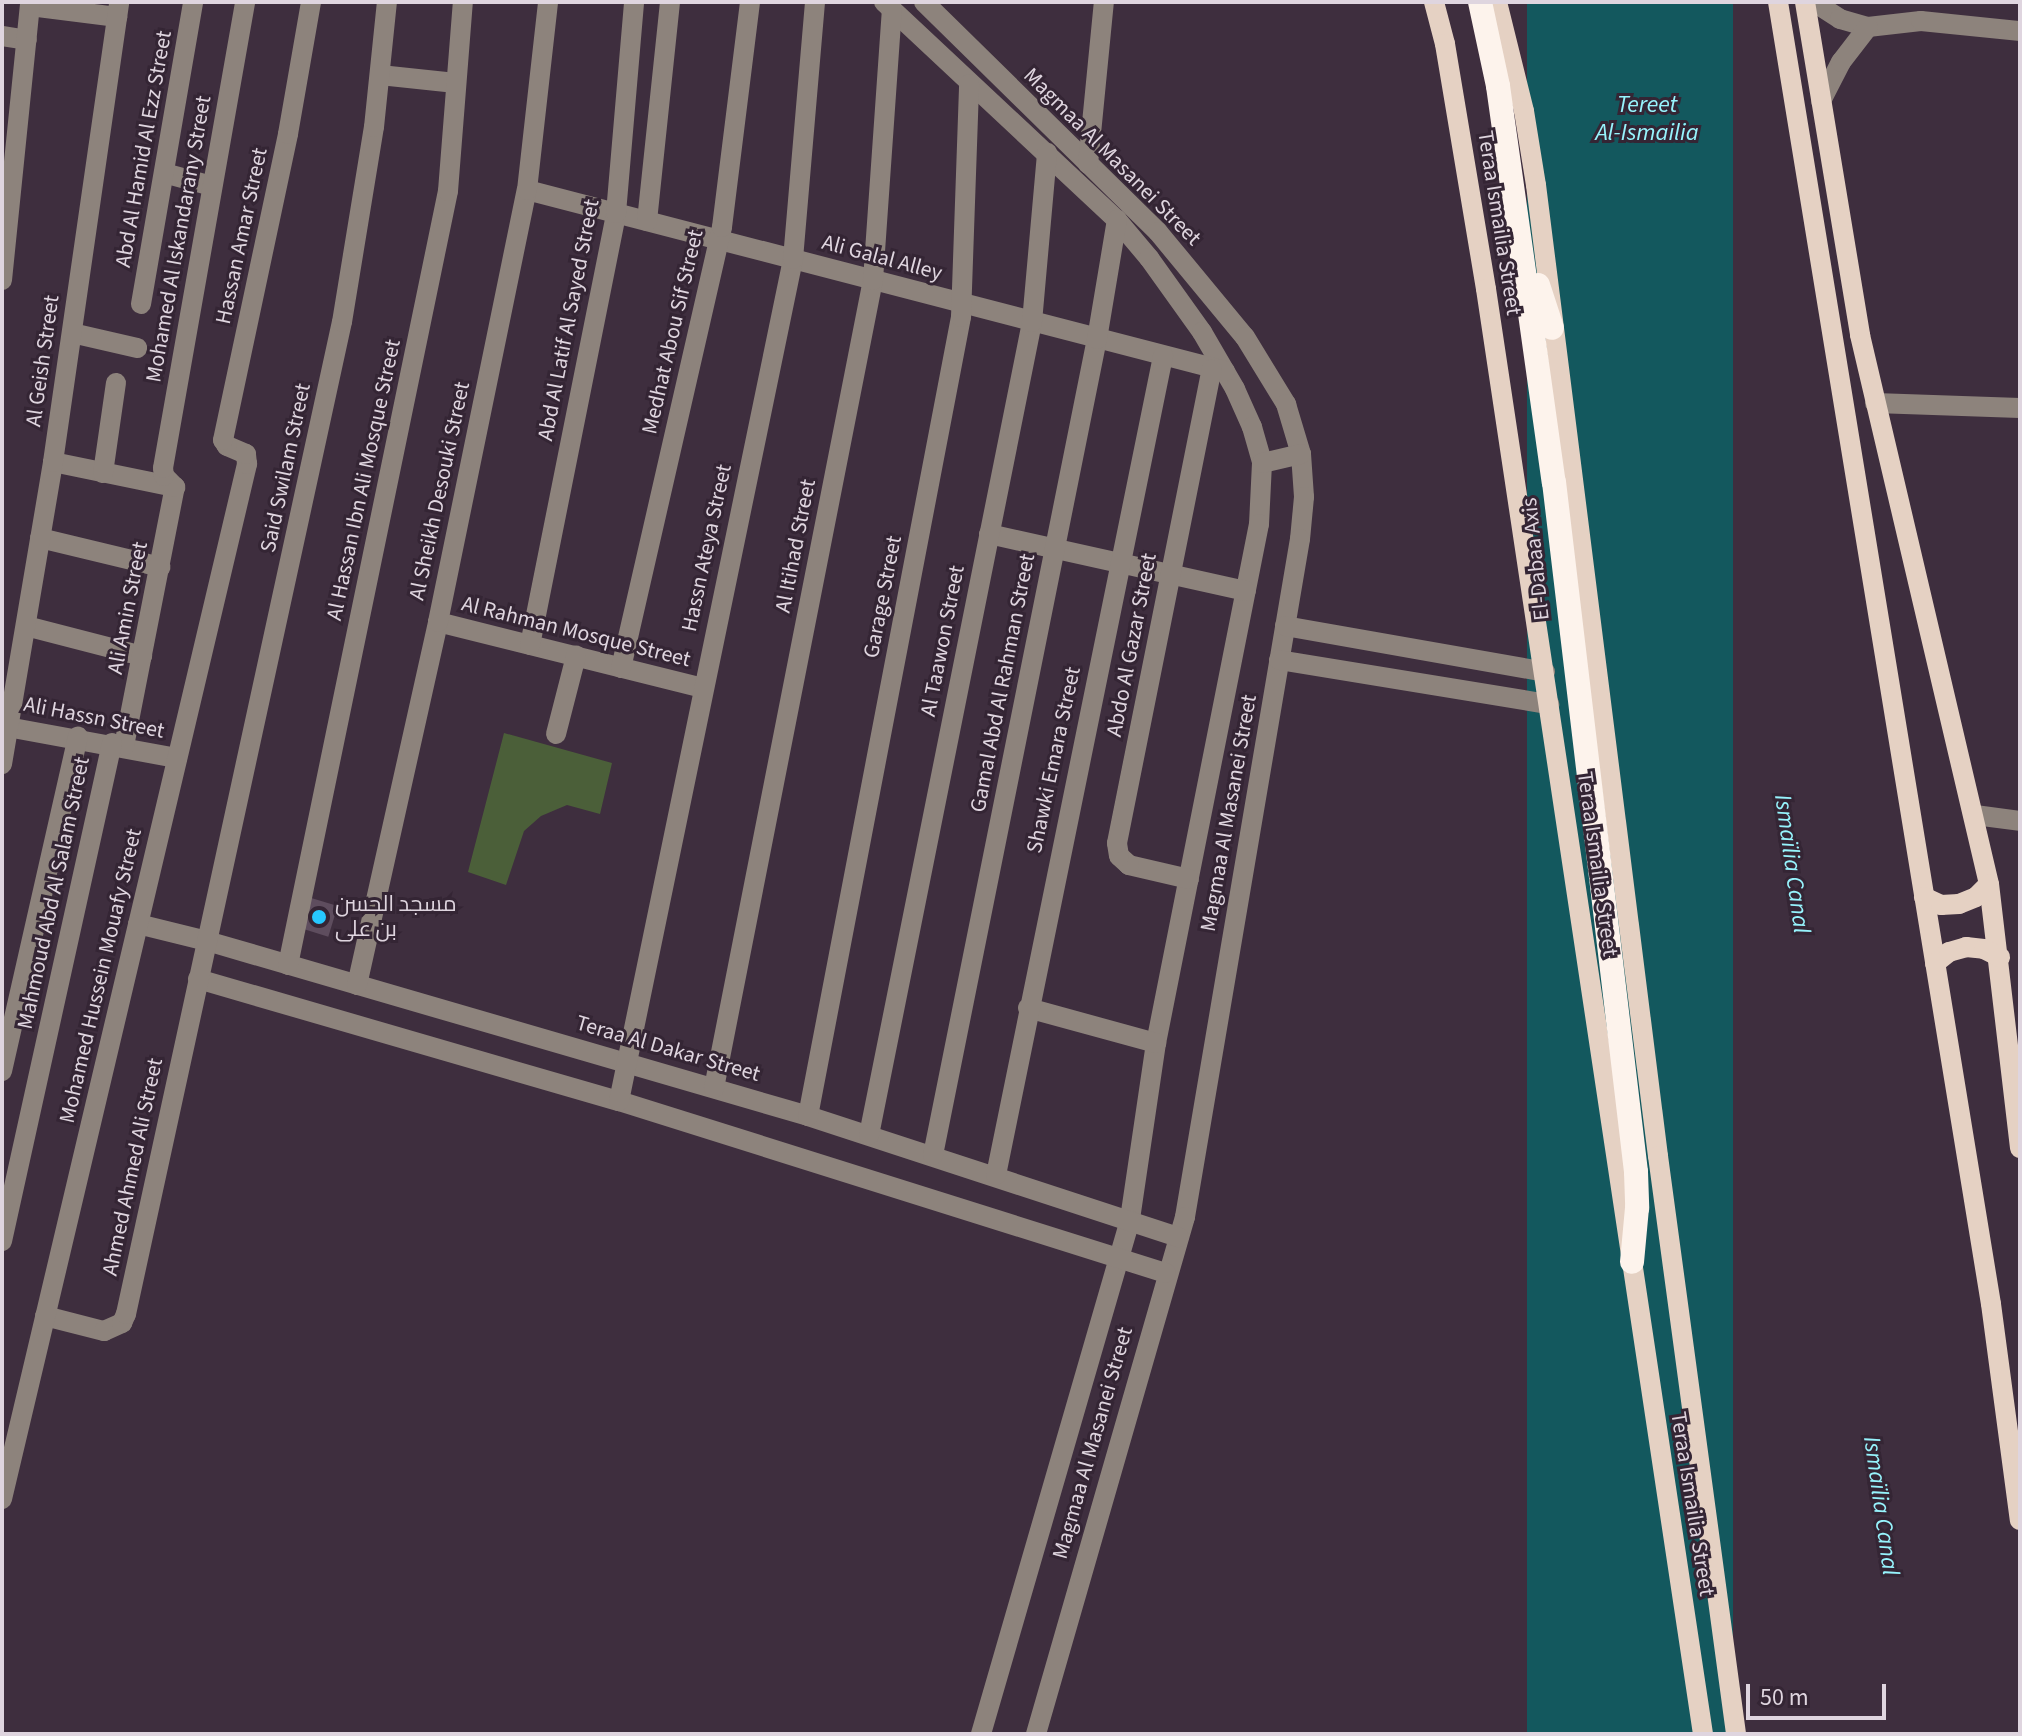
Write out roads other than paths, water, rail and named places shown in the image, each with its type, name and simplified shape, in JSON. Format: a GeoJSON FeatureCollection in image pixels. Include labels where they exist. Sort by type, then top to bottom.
{"type":"FeatureCollection","features":[{"type":"Feature","properties":{"kind":"highway","name":"El-Dabaa Axis"},"geometry":{"type":"LineString","coordinates":[[1480,2],[1498,86],[1554,482],[1637,1190],[1632,1262]]}},
{"type":"Feature","properties":{"kind":"highway"},"geometry":{"type":"LineString","coordinates":[[1496,2],[1533,264],[1552,328]]}},
{"type":"Feature","properties":{"kind":"main road","name":"Teraa Ismailia Street"},"geometry":{"type":"LineString","coordinates":[[1434,2],[1445,44],[1545,672],[1703,1734]]}},
{"type":"Feature","properties":{"kind":"main road","name":"Teraa Ismailia Street"},"geometry":{"type":"LineString","coordinates":[[1496,2],[1524,111],[1736,1734]]}},
{"type":"Feature","properties":{"kind":"main road"},"geometry":{"type":"LineString","coordinates":[[1778,2],[1991,1304],[2020,1520]]}},
{"type":"Feature","properties":{"kind":"main road"},"geometry":{"type":"LineString","coordinates":[[1805,2],[1845,259],[1875,403],[1989,884],[2000,957],[2020,1148]]}},
{"type":"Feature","properties":{"kind":"main road"},"geometry":{"type":"LineString","coordinates":[[1924,897],[1941,905],[1959,904],[1976,897],[1989,884]]}},
{"type":"Feature","properties":{"kind":"main road"},"geometry":{"type":"LineString","coordinates":[[1935,963],[1949,952],[1966,947],[1984,949],[2000,957]]}},
{"type":"Feature","properties":{"kind":"street","name":"Abd Al Hamid Al Ezz Street"},"geometry":{"type":"LineString","coordinates":[[141,304],[193,2]]}},
{"type":"Feature","properties":{"kind":"street","name":"Mohamed Al Iskandarany Street"},"geometry":{"type":"LineString","coordinates":[[173,484],[163,468],[245,2]]}},
{"type":"Feature","properties":{"kind":"street","name":"Hassan Amar Street"},"geometry":{"type":"LineString","coordinates":[[247,464],[242,450],[227,446],[223,440],[293,112],[311,2]]}},
{"type":"Feature","properties":{"kind":"street","name":"Said Swilam Street"},"geometry":{"type":"LineString","coordinates":[[207,941],[342,322],[380,75],[387,2]]}},
{"type":"Feature","properties":{"kind":"street","name":"Al Hassan Ibn Ali Mosque Street"},"geometry":{"type":"LineString","coordinates":[[288,965],[448,191],[463,2]]}},
{"type":"Feature","properties":{"kind":"street","name":"Al Sheikh Desouki Street"},"geometry":{"type":"LineString","coordinates":[[357,985],[438,622],[527,190],[548,2]]}},
{"type":"Feature","properties":{"kind":"street","name":"Abd Al Latif Al Sayed Street"},"geometry":{"type":"LineString","coordinates":[[530,645],[616,213],[634,2]]}},
{"type":"Feature","properties":{"kind":"street"},"geometry":{"type":"LineString","coordinates":[[647,221],[670,2]]}},
{"type":"Feature","properties":{"kind":"street","name":"Medhat Abou Sif Street"},"geometry":{"type":"LineString","coordinates":[[621,668],[719,240],[750,2]]}},
{"type":"Feature","properties":{"kind":"street","name":"Hassn Ateya Street"},"geometry":{"type":"LineString","coordinates":[[619,1101],[793,259],[815,2]]}},
{"type":"Feature","properties":{"kind":"street"},"geometry":{"type":"LineString","coordinates":[[1088,164],[1104,2]]}},
{"type":"Feature","properties":{"kind":"street"},"geometry":{"type":"LineString","coordinates":[[1814,2],[1840,19],[1868,27],[1921,21],[2020,31]]}},
{"type":"Feature","properties":{"kind":"street"},"geometry":{"type":"LineString","coordinates":[[2,280],[11,121],[27,40],[30,4],[118,9]]}},
{"type":"Feature","properties":{"kind":"street","name":"Magmaa Al Masanei Street"},"geometry":{"type":"LineString","coordinates":[[888,6],[1117,220],[1176,294],[1252,427],[1262,463],[1259,524],[1156,1043],[1130,1220],[981,1734]]}},
{"type":"Feature","properties":{"kind":"street","name":"Al Itihad Street"},"geometry":{"type":"LineString","coordinates":[[714,1088],[873,280],[888,6]]}},
{"type":"Feature","properties":{"kind":"street","name":"Al Geish Street"},"geometry":{"type":"LineString","coordinates":[[2,764],[53,462],[118,9]]}},
{"type":"Feature","properties":{"kind":"street"},"geometry":{"type":"LineString","coordinates":[[918,35],[931,9]]}},
{"type":"Feature","properties":{"kind":"street","name":"Magmaa Al Masanei Street"},"geometry":{"type":"LineString","coordinates":[[931,9],[1158,232],[1261,358],[1286,404],[1301,454],[1303,511],[1179,1237],[1166,1273],[1036,1734]]}},
{"type":"Feature","properties":{"kind":"street"},"geometry":{"type":"LineString","coordinates":[[1821,101],[1841,62],[1868,27]]}},
{"type":"Feature","properties":{"kind":"street"},"geometry":{"type":"LineString","coordinates":[[2,36],[27,40]]}},
{"type":"Feature","properties":{"kind":"street"},"geometry":{"type":"LineString","coordinates":[[380,75],[456,83]]}},
{"type":"Feature","properties":{"kind":"street","name":"Garage Street"},"geometry":{"type":"LineString","coordinates":[[808,1116],[963,304],[969,84]]}},
{"type":"Feature","properties":{"kind":"street","name":"Al Taawon Street"},"geometry":{"type":"LineString","coordinates":[[869,1135],[1032,322],[1047,153]]}},
{"type":"Feature","properties":{"kind":"street"},"geometry":{"type":"LineString","coordinates":[[164,173],[212,186]]}},
{"type":"Feature","properties":{"kind":"street","name":"Ali Galal Alley"},"geometry":{"type":"LineString","coordinates":[[527,190],[1218,370]]}},
{"type":"Feature","properties":{"kind":"street","name":"Gamal Abd Al Rahman Street"},"geometry":{"type":"LineString","coordinates":[[933,1155],[1097,339],[1117,220]]}},
{"type":"Feature","properties":{"kind":"street"},"geometry":{"type":"LineString","coordinates":[[72,333],[137,348]]}},
{"type":"Feature","properties":{"kind":"street","name":"Shawki Emara Street"},"geometry":{"type":"LineString","coordinates":[[996,1175],[1163,356]]}},
{"type":"Feature","properties":{"kind":"street","name":"Abdo Al Gazar Street"},"geometry":{"type":"LineString","coordinates":[[1189,879],[1129,865],[1117,850],[1170,575],[1218,370]]}},
{"type":"Feature","properties":{"kind":"street"},"geometry":{"type":"LineString","coordinates":[[103,473],[116,383]]}},
{"type":"Feature","properties":{"kind":"street"},"geometry":{"type":"LineString","coordinates":[[1875,403],[2020,408]]}},
{"type":"Feature","properties":{"kind":"street"},"geometry":{"type":"LineString","coordinates":[[1262,463],[1301,454]]}},
{"type":"Feature","properties":{"kind":"street"},"geometry":{"type":"LineString","coordinates":[[53,462],[173,484]]}},
{"type":"Feature","properties":{"kind":"street","name":"Mohamed Hussein Mouafy Street"},"geometry":{"type":"LineString","coordinates":[[2,1499],[247,464]]}},
{"type":"Feature","properties":{"kind":"street","name":"Ali Amin Street"},"geometry":{"type":"LineString","coordinates":[[118,744],[142,656],[161,567],[173,484]]}},
{"type":"Feature","properties":{"kind":"street"},"geometry":{"type":"LineString","coordinates":[[989,534],[1246,591]]}},
{"type":"Feature","properties":{"kind":"street"},"geometry":{"type":"LineString","coordinates":[[40,538],[161,567]]}},
{"type":"Feature","properties":{"kind":"street","name":"Al Rahman Mosque Street"},"geometry":{"type":"LineString","coordinates":[[438,622],[702,688]]}},
{"type":"Feature","properties":{"kind":"street"},"geometry":{"type":"LineString","coordinates":[[26,626],[142,656]]}},
{"type":"Feature","properties":{"kind":"street"},"geometry":{"type":"LineString","coordinates":[[1285,626],[1545,672]]}},
{"type":"Feature","properties":{"kind":"street"},"geometry":{"type":"LineString","coordinates":[[556,734],[576,656]]}},
{"type":"Feature","properties":{"kind":"street"},"geometry":{"type":"LineString","coordinates":[[1279,660],[1549,704]]}},
{"type":"Feature","properties":{"kind":"street","name":"Ali Hassn Street"},"geometry":{"type":"LineString","coordinates":[[6,726],[118,744],[177,758]]}},
{"type":"Feature","properties":{"kind":"street"},"geometry":{"type":"LineString","coordinates":[[2,1071],[78,737]]}},
{"type":"Feature","properties":{"kind":"street","name":"Mahmoud Abd Al Salam Street"},"geometry":{"type":"LineString","coordinates":[[2,1241],[118,744]]}},
{"type":"Feature","properties":{"kind":"street"},"geometry":{"type":"LineString","coordinates":[[1975,815],[2020,821]]}},
{"type":"Feature","properties":{"kind":"street","name":"Teraa Al Dakar Street"},"geometry":{"type":"LineString","coordinates":[[138,924],[207,941],[808,1116],[1179,1237]]}},
{"type":"Feature","properties":{"kind":"street","name":"Ahmed Ahmed Ali Street"},"geometry":{"type":"LineString","coordinates":[[45,1316],[104,1331],[122,1323],[126,1314],[207,941]]}},
{"type":"Feature","properties":{"kind":"street"},"geometry":{"type":"LineString","coordinates":[[198,979],[619,1101],[1166,1273]]}},
{"type":"Feature","properties":{"kind":"street"},"geometry":{"type":"LineString","coordinates":[[1028,1008],[1156,1043]]}},
{"type":"Feature","properties":{"kind":"water","name":"Tereet Al-Ismailia"},"geometry":{"type":"Polygon","coordinates":[[[1527,2],[1733,2],[1733,1734],[1527,1734],[1527,2]]]}},
{"type":"Feature","properties":{"kind":"place","name":"مسجد الحسن بن على"},"geometry":{"type":"Point","coordinates":[319,917]}},
{"type":"Feature","properties":{"kind":"water label","name":"Ismaïlia Canal"},"geometry":{"type":"Point","coordinates":[1792,864]}},
{"type":"Feature","properties":{"kind":"water label","name":"Ismaïlia Canal"},"geometry":{"type":"Point","coordinates":[1881,1506]}}]}
